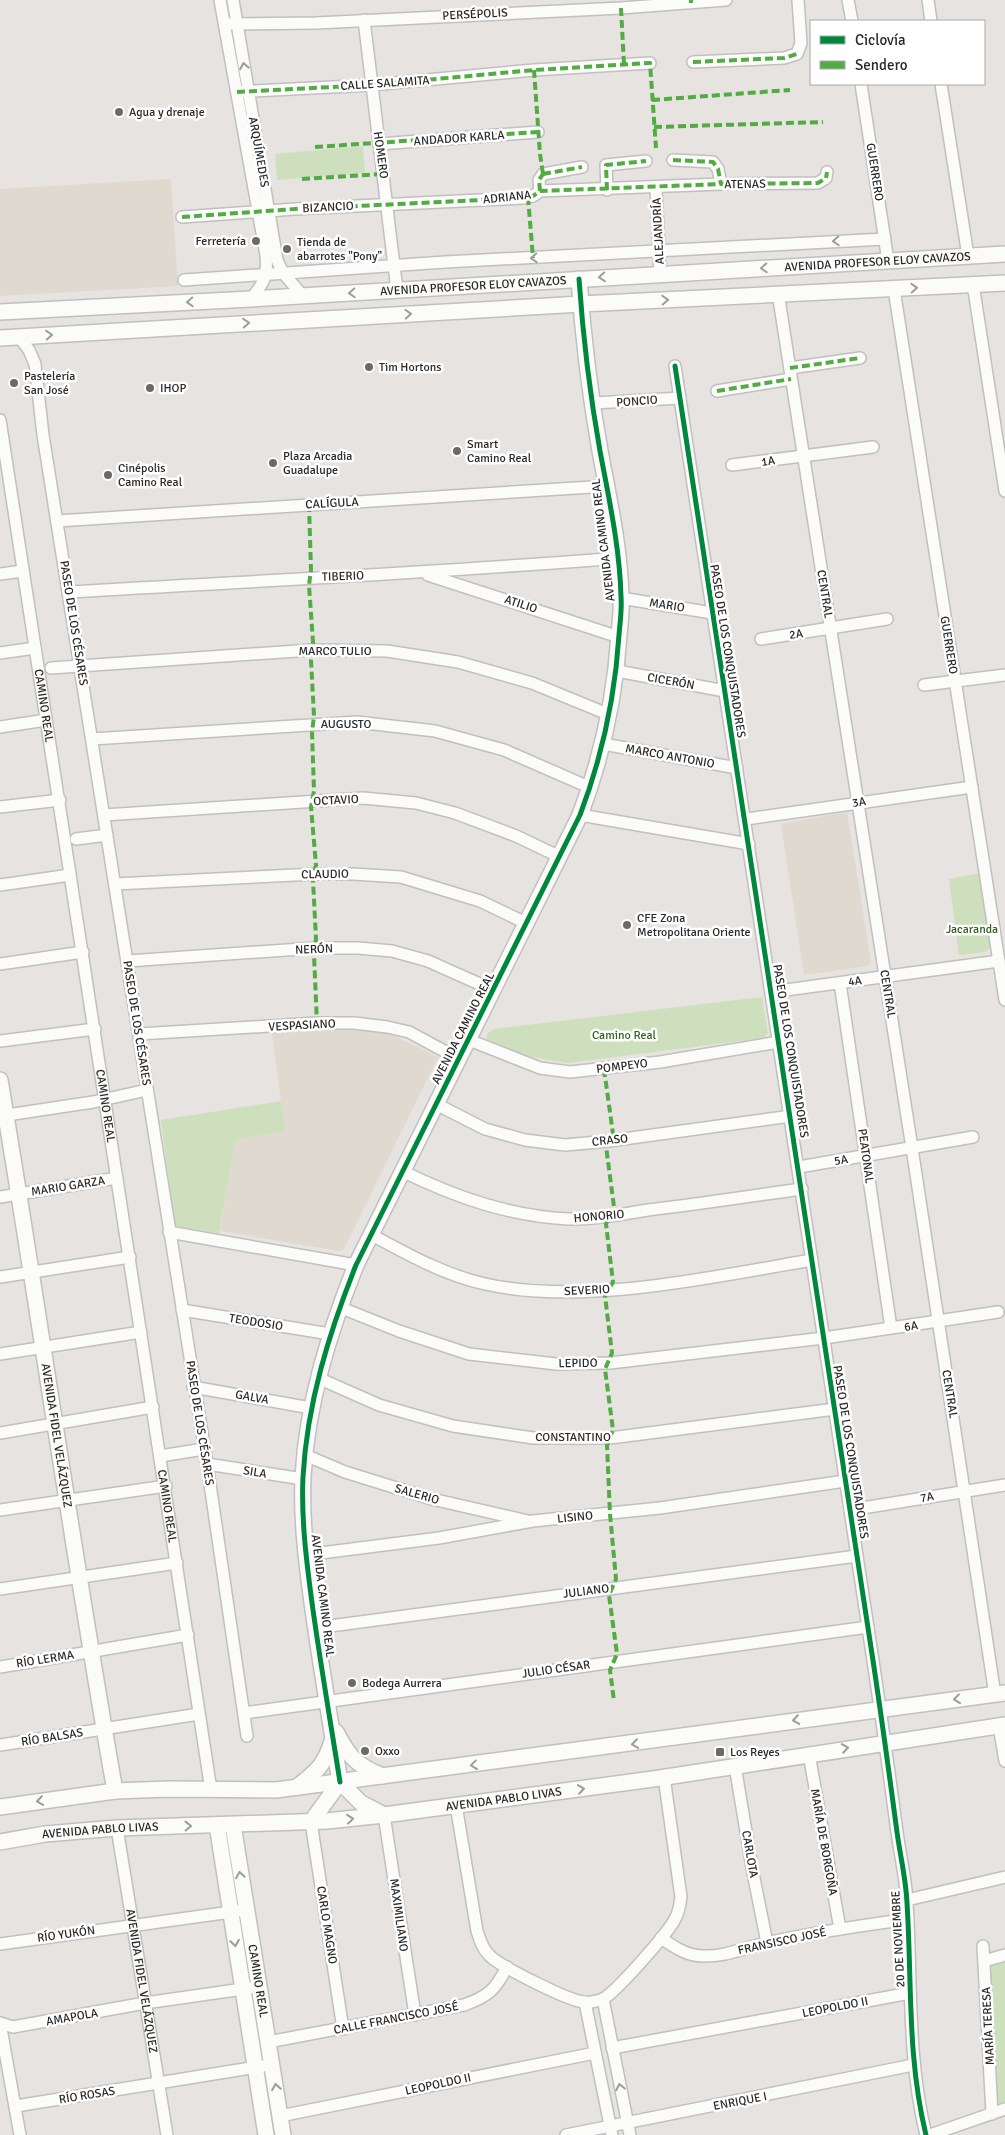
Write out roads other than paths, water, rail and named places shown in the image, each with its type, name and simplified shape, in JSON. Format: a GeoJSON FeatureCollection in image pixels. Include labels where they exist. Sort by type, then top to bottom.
{"type":"FeatureCollection","features":[{"type":"Feature","properties":{"kind":"main road","name":"AVENIDA PROFESOR ELOY CAVAZOS"},"geometry":{"type":"LineString","coordinates":[[0,312],[1005,254]]}},
{"type":"Feature","properties":{"kind":"main road","name":"AVENIDA CAMINO REAL"},"geometry":{"type":"LineString","coordinates":[[340,1782],[305,1555],[303,1479],[311,1408],[318,1378],[339,1307],[356,1264],[469,1040],[558,856],[580,816],[591,788],[603,744],[617,671],[621,598],[618,558],[594,404],[579,279]]}},
{"type":"Feature","properties":{"kind":"main road","name":"AVENIDA PROFESOR ELOY CAVAZOS"},"geometry":{"type":"LineString","coordinates":[[0,338],[581,304],[1005,283]]}},
{"type":"Feature","properties":{"kind":"main road"},"geometry":{"type":"LineString","coordinates":[[0,321],[19,311]]}},
{"type":"Feature","properties":{"kind":"main road","name":"AVENIDA FIDEL VELÁZQUEZ"},"geometry":{"type":"LineString","coordinates":[[0,1080],[3,1115],[19,1194],[91,1652],[116,1791]]}},
{"type":"Feature","properties":{"kind":"main road"},"geometry":{"type":"LineString","coordinates":[[0,1807],[116,1791],[276,1790],[296,1788],[639,1743],[880,1708],[1000,1694]]}},
{"type":"Feature","properties":{"kind":"main road","name":"AVENIDA PABLO LIVAS"},"geometry":{"type":"LineString","coordinates":[[0,1842],[45,1834],[117,1828],[311,1822],[384,1815],[664,1777],[1002,1725]]}},
{"type":"Feature","properties":{"kind":"main road"},"geometry":{"type":"LineString","coordinates":[[332,1730],[352,1759],[358,1764],[385,1776]]}},
{"type":"Feature","properties":{"kind":"main road"},"geometry":{"type":"LineString","coordinates":[[296,1788],[316,1772],[325,1761],[332,1730]]}},
{"type":"Feature","properties":{"kind":"main road"},"geometry":{"type":"LineString","coordinates":[[340,1782],[361,1803],[384,1815]]}},
{"type":"Feature","properties":{"kind":"main road"},"geometry":{"type":"LineString","coordinates":[[311,1822],[340,1782]]}},
{"type":"Feature","properties":{"kind":"main road","name":"CAMINO REAL"},"geometry":{"type":"LineString","coordinates":[[217,1825],[266,2135]]}},
{"type":"Feature","properties":{"kind":"main road","name":"CAMINO REAL"},"geometry":{"type":"LineString","coordinates":[[233,1825],[283,2135]]}},
{"type":"Feature","properties":{"kind":"street","name":"ARQUÍMEDES"},"geometry":{"type":"LineString","coordinates":[[220,0],[231,24],[264,211],[275,251],[283,273],[303,296]]}},
{"type":"Feature","properties":{"kind":"street","name":"ARQUÍMEDES"},"geometry":{"type":"LineString","coordinates":[[231,24],[233,0]]}},
{"type":"Feature","properties":{"kind":"street","name":"PERSÉPOLIS"},"geometry":{"type":"LineString","coordinates":[[231,24],[621,8],[726,0]]}},
{"type":"Feature","properties":{"kind":"street"},"geometry":{"type":"LineString","coordinates":[[693,62],[784,58],[797,54],[801,43],[798,0]]}},
{"type":"Feature","properties":{"kind":"street"},"geometry":{"type":"LineString","coordinates":[[848,0],[852,20]]}},
{"type":"Feature","properties":{"kind":"street"},"geometry":{"type":"LineString","coordinates":[[928,0],[931,20]]}},
{"type":"Feature","properties":{"kind":"street","name":"HOMERO"},"geometry":{"type":"LineString","coordinates":[[364,20],[397,290]]}},
{"type":"Feature","properties":{"kind":"street","name":"CALLE SALAMITA"},"geometry":{"type":"LineString","coordinates":[[243,91],[371,85],[534,70],[650,63]]}},
{"type":"Feature","properties":{"kind":"street","name":"GUERRERO"},"geometry":{"type":"LineString","coordinates":[[861,85],[888,261]]}},
{"type":"Feature","properties":{"kind":"street"},"geometry":{"type":"LineString","coordinates":[[941,85],[968,256]]}},
{"type":"Feature","properties":{"kind":"street","name":"ANDADOR KARLA"},"geometry":{"type":"LineString","coordinates":[[380,144],[538,132]]}},
{"type":"Feature","properties":{"kind":"street"},"geometry":{"type":"LineString","coordinates":[[673,160],[713,162],[718,169],[721,184]]}},
{"type":"Feature","properties":{"kind":"street"},"geometry":{"type":"LineString","coordinates":[[606,190],[606,165],[646,161]]}},
{"type":"Feature","properties":{"kind":"street"},"geometry":{"type":"LineString","coordinates":[[540,191],[539,180],[544,174],[582,167]]}},
{"type":"Feature","properties":{"kind":"street","name":"ATENAS"},"geometry":{"type":"LineString","coordinates":[[656,188],[721,184],[818,183],[826,178],[827,172]]}},
{"type":"Feature","properties":{"kind":"street","name":"ADRIANA"},"geometry":{"type":"LineString","coordinates":[[388,204],[523,198],[533,196],[540,191],[656,188]]}},
{"type":"Feature","properties":{"kind":"street","name":"ALEJANDRÍA"},"geometry":{"type":"LineString","coordinates":[[656,188],[660,274]]}},
{"type":"Feature","properties":{"kind":"street","name":"BIZANCIO"},"geometry":{"type":"LineString","coordinates":[[182,217],[388,204]]}},
{"type":"Feature","properties":{"kind":"street","name":"ARQUÍMEDES"},"geometry":{"type":"LineString","coordinates":[[264,211],[267,274]]}},
{"type":"Feature","properties":{"kind":"street"},"geometry":{"type":"LineString","coordinates":[[184,280],[395,266],[885,239]]}},
{"type":"Feature","properties":{"kind":"street"},"geometry":{"type":"LineString","coordinates":[[251,299],[267,274]]}},
{"type":"Feature","properties":{"kind":"street"},"geometry":{"type":"LineString","coordinates":[[972,284],[1005,491]]}},
{"type":"Feature","properties":{"kind":"street","name":"GUERRERO"},"geometry":{"type":"LineString","coordinates":[[894,289],[1005,1000]]}},
{"type":"Feature","properties":{"kind":"street","name":"CENTRAL"},"geometry":{"type":"LineString","coordinates":[[778,294],[886,977],[964,1491],[1000,1694]]}},
{"type":"Feature","properties":{"kind":"street","name":"PASEO DE LOS CÉSARES"},"geometry":{"type":"LineString","coordinates":[[19,337],[29,350],[34,364],[43,435],[128,960],[193,1387],[207,1464],[247,1736]]}},
{"type":"Feature","properties":{"kind":"street"},"geometry":{"type":"LineString","coordinates":[[717,391],[860,358]]}},
{"type":"Feature","properties":{"kind":"street","name":"PASEO DE LOS CONQUISTADORES"},"geometry":{"type":"LineString","coordinates":[[675,366],[724,691],[746,819],[880,1708]]}},
{"type":"Feature","properties":{"kind":"street","name":"PONCIO"},"geometry":{"type":"LineString","coordinates":[[594,404],[680,398]]}},
{"type":"Feature","properties":{"kind":"street","name":"CAMINO REAL"},"geometry":{"type":"LineString","coordinates":[[0,420],[6,495],[24,571],[95,1029],[104,1100],[166,1486],[211,1790]]}},
{"type":"Feature","properties":{"kind":"street","name":"1A"},"geometry":{"type":"LineString","coordinates":[[732,465],[873,447]]}},
{"type":"Feature","properties":{"kind":"street","name":"CALÍGULA"},"geometry":{"type":"LineString","coordinates":[[57,521],[608,486]]}},
{"type":"Feature","properties":{"kind":"street","name":"TIBERIO"},"geometry":{"type":"LineString","coordinates":[[69,592],[300,578],[422,573],[618,558]]}},
{"type":"Feature","properties":{"kind":"street"},"geometry":{"type":"LineString","coordinates":[[0,574],[24,571]]}},
{"type":"Feature","properties":{"kind":"street","name":"ATILIO"},"geometry":{"type":"LineString","coordinates":[[422,573],[619,637]]}},
{"type":"Feature","properties":{"kind":"street","name":"MARIO"},"geometry":{"type":"LineString","coordinates":[[621,598],[712,613]]}},
{"type":"Feature","properties":{"kind":"street","name":"2A"},"geometry":{"type":"LineString","coordinates":[[761,639],[887,619]]}},
{"type":"Feature","properties":{"kind":"street"},"geometry":{"type":"LineString","coordinates":[[0,653],[36,648]]}},
{"type":"Feature","properties":{"kind":"street","name":"MARCO TULIO"},"geometry":{"type":"LineString","coordinates":[[51,668],[311,650],[387,651],[458,662],[522,681],[610,715]]}},
{"type":"Feature","properties":{"kind":"street","name":"CICERÓN"},"geometry":{"type":"LineString","coordinates":[[617,671],[724,691]]}},
{"type":"Feature","properties":{"kind":"street"},"geometry":{"type":"LineString","coordinates":[[924,685],[1005,675]]}},
{"type":"Feature","properties":{"kind":"street"},"geometry":{"type":"LineString","coordinates":[[0,727],[46,720]]}},
{"type":"Feature","properties":{"kind":"street","name":"AUGUSTO"},"geometry":{"type":"LineString","coordinates":[[92,739],[357,722],[435,731],[504,750],[591,788]]}},
{"type":"Feature","properties":{"kind":"street","name":"MARCO ANTONIO"},"geometry":{"type":"LineString","coordinates":[[603,744],[737,768]]}},
{"type":"Feature","properties":{"kind":"street","name":"3A"},"geometry":{"type":"LineString","coordinates":[[746,819],[972,787]]}},
{"type":"Feature","properties":{"kind":"street","name":"OCTAVIO"},"geometry":{"type":"LineString","coordinates":[[104,815],[167,809],[364,798],[416,803],[455,813],[516,836],[558,856]]}},
{"type":"Feature","properties":{"kind":"street"},"geometry":{"type":"LineString","coordinates":[[0,807],[60,800]]}},
{"type":"Feature","properties":{"kind":"street"},"geometry":{"type":"LineString","coordinates":[[580,816],[749,844]]}},
{"type":"Feature","properties":{"kind":"street"},"geometry":{"type":"LineString","coordinates":[[76,839],[107,835]]}},
{"type":"Feature","properties":{"kind":"street","name":"CLAUDIO"},"geometry":{"type":"LineString","coordinates":[[115,884],[315,874],[401,877],[480,902],[526,922]]}},
{"type":"Feature","properties":{"kind":"street"},"geometry":{"type":"LineString","coordinates":[[0,885],[70,875]]}},
{"type":"Feature","properties":{"kind":"street","name":"NERÓN"},"geometry":{"type":"LineString","coordinates":[[128,960],[287,950],[358,948],[392,951],[428,962],[493,990]]}},
{"type":"Feature","properties":{"kind":"street"},"geometry":{"type":"LineString","coordinates":[[0,964],[83,952]]}},
{"type":"Feature","properties":{"kind":"street","name":"4A"},"geometry":{"type":"LineString","coordinates":[[772,992],[999,961]]}},
{"type":"Feature","properties":{"kind":"street","name":"PEATONAL"},"geometry":{"type":"LineString","coordinates":[[840,983],[891,1328]]}},
{"type":"Feature","properties":{"kind":"street","name":"VESPASIANO"},"geometry":{"type":"LineString","coordinates":[[139,1034],[354,1023],[409,1032],[459,1059]]}},
{"type":"Feature","properties":{"kind":"street"},"geometry":{"type":"LineString","coordinates":[[0,1041],[95,1029]]}},
{"type":"Feature","properties":{"kind":"street","name":"POMPEYO"},"geometry":{"type":"LineString","coordinates":[[469,1040],[540,1068],[570,1072],[678,1059],[779,1042]]}},
{"type":"Feature","properties":{"kind":"street"},"geometry":{"type":"LineString","coordinates":[[3,1115],[104,1100],[147,1090]]}},
{"type":"Feature","properties":{"kind":"street","name":"CRASO"},"geometry":{"type":"LineString","coordinates":[[436,1104],[485,1129],[524,1140],[565,1145],[609,1141],[791,1116]]}},
{"type":"Feature","properties":{"kind":"street","name":"5A"},"geometry":{"type":"LineString","coordinates":[[799,1167],[973,1137]]}},
{"type":"Feature","properties":{"kind":"street","name":"HONORIO"},"geometry":{"type":"LineString","coordinates":[[402,1171],[443,1191],[489,1207],[531,1215],[570,1219],[802,1189]]}},
{"type":"Feature","properties":{"kind":"street","name":"MARIO GARZA"},"geometry":{"type":"LineString","coordinates":[[0,1197],[117,1178]]}},
{"type":"Feature","properties":{"kind":"street"},"geometry":{"type":"LineString","coordinates":[[169,1232],[356,1264]]}},
{"type":"Feature","properties":{"kind":"street","name":"SEVERIO"},"geometry":{"type":"LineString","coordinates":[[370,1234],[440,1270],[483,1283],[523,1290],[555,1292],[610,1290],[716,1276],[812,1260]]}},
{"type":"Feature","properties":{"kind":"street"},"geometry":{"type":"LineString","coordinates":[[0,1277],[130,1256]]}},
{"type":"Feature","properties":{"kind":"street","name":"LEPIDO"},"geometry":{"type":"LineString","coordinates":[[339,1307],[399,1331],[469,1354],[556,1364],[610,1362],[824,1338]]}},
{"type":"Feature","properties":{"kind":"street","name":"TEODOSIO"},"geometry":{"type":"LineString","coordinates":[[182,1310],[330,1334]]}},
{"type":"Feature","properties":{"kind":"street","name":"6A"},"geometry":{"type":"LineString","coordinates":[[824,1338],[998,1312]]}},
{"type":"Feature","properties":{"kind":"street"},"geometry":{"type":"LineString","coordinates":[[0,1354],[141,1332]]}},
{"type":"Feature","properties":{"kind":"street","name":"CONSTANTINO"},"geometry":{"type":"LineString","coordinates":[[318,1378],[379,1405],[452,1426],[533,1438],[610,1438],[835,1408]]}},
{"type":"Feature","properties":{"kind":"street","name":"GALVA"},"geometry":{"type":"LineString","coordinates":[[193,1387],[311,1408]]}},
{"type":"Feature","properties":{"kind":"street"},"geometry":{"type":"LineString","coordinates":[[0,1433],[153,1407]]}},
{"type":"Feature","properties":{"kind":"street"},"geometry":{"type":"LineString","coordinates":[[160,1456],[204,1449]]}},
{"type":"Feature","properties":{"kind":"street","name":"SALERIO"},"geometry":{"type":"LineString","coordinates":[[305,1455],[345,1472],[432,1499],[532,1522]]}},
{"type":"Feature","properties":{"kind":"street","name":"SILA"},"geometry":{"type":"LineString","coordinates":[[207,1464],[303,1479]]}},
{"type":"Feature","properties":{"kind":"street","name":"LISINO"},"geometry":{"type":"LineString","coordinates":[[305,1555],[439,1538],[532,1522],[651,1509],[845,1481]]}},
{"type":"Feature","properties":{"kind":"street","name":"7A"},"geometry":{"type":"LineString","coordinates":[[850,1510],[1005,1485]]}},
{"type":"Feature","properties":{"kind":"street"},"geometry":{"type":"LineString","coordinates":[[0,1510],[166,1486]]}},
{"type":"Feature","properties":{"kind":"street","name":"JULIANO"},"geometry":{"type":"LineString","coordinates":[[316,1628],[857,1556]]}},
{"type":"Feature","properties":{"kind":"street"},"geometry":{"type":"LineString","coordinates":[[0,1589],[177,1562]]}},
{"type":"Feature","properties":{"kind":"street","name":"JULIO CÉSAR"},"geometry":{"type":"LineString","coordinates":[[244,1713],[868,1627]]}},
{"type":"Feature","properties":{"kind":"street","name":"RÍO LERMA"},"geometry":{"type":"LineString","coordinates":[[0,1667],[188,1635]]}},
{"type":"Feature","properties":{"kind":"street","name":"20 DE NOVIEMBRE"},"geometry":{"type":"LineString","coordinates":[[880,1708],[907,1900],[913,2065],[916,2087],[928,2135]]}},
{"type":"Feature","properties":{"kind":"street","name":"RÍO BALSAS"},"geometry":{"type":"LineString","coordinates":[[0,1745],[199,1714]]}},
{"type":"Feature","properties":{"kind":"street"},"geometry":{"type":"LineString","coordinates":[[1002,1725],[1005,1760]]}},
{"type":"Feature","properties":{"kind":"street","name":"MARÍA DE BORGOÑA"},"geometry":{"type":"LineString","coordinates":[[809,1754],[840,1929]]}},
{"type":"Feature","properties":{"kind":"street","name":"CARLOTA"},"geometry":{"type":"LineString","coordinates":[[735,1766],[752,1873],[766,1943]]}},
{"type":"Feature","properties":{"kind":"street"},"geometry":{"type":"LineString","coordinates":[[456,1804],[477,1931],[482,1946],[490,1956],[508,1967],[569,1998],[585,2002],[603,1999],[614,1990],[661,1938],[675,1920],[679,1909],[681,1897],[664,1777]]}},
{"type":"Feature","properties":{"kind":"street","name":"MAXIMILIANO"},"geometry":{"type":"LineString","coordinates":[[384,1815],[415,2015]]}},
{"type":"Feature","properties":{"kind":"street","name":"CARLO MAGNO"},"geometry":{"type":"LineString","coordinates":[[311,1822],[343,2029]]}},
{"type":"Feature","properties":{"kind":"street","name":"AVENIDA FIDEL VELÁZQUEZ"},"geometry":{"type":"LineString","coordinates":[[117,1828],[167,2135]]}},
{"type":"Feature","properties":{"kind":"street"},"geometry":{"type":"LineString","coordinates":[[907,1900],[1005,1877]]}},
{"type":"Feature","properties":{"kind":"street","name":"RÍO YUKÓN"},"geometry":{"type":"LineString","coordinates":[[0,1944],[133,1924],[246,1910]]}},
{"type":"Feature","properties":{"kind":"street","name":"FRANSISCO JOSÉ"},"geometry":{"type":"LineString","coordinates":[[661,1938],[679,1950],[692,1955],[718,1955],[766,1943],[908,1919]]}},
{"type":"Feature","properties":{"kind":"street","name":"MARÍA TERESA"},"geometry":{"type":"LineString","coordinates":[[983,1946],[992,2114]]}},
{"type":"Feature","properties":{"kind":"street"},"geometry":{"type":"LineString","coordinates":[[984,1961],[1005,1955]]}},
{"type":"Feature","properties":{"kind":"street","name":"CALLE FRANCISCO JOSÉ"},"geometry":{"type":"LineString","coordinates":[[268,2042],[464,2005],[490,1993],[508,1967]]}},
{"type":"Feature","properties":{"kind":"street","name":"AMAPOLA"},"geometry":{"type":"LineString","coordinates":[[0,2023],[13,2027],[145,2003],[259,1986]]}},
{"type":"Feature","properties":{"kind":"street","name":"LEOPOLDO II"},"geometry":{"type":"LineString","coordinates":[[612,2048],[910,1993]]}},
{"type":"Feature","properties":{"kind":"street"},"geometry":{"type":"LineString","coordinates":[[603,1999],[630,2135]]}},
{"type":"Feature","properties":{"kind":"street"},"geometry":{"type":"LineString","coordinates":[[585,2002],[611,2131]]}},
{"type":"Feature","properties":{"kind":"street"},"geometry":{"type":"LineString","coordinates":[[0,2023],[20,2135]]}},
{"type":"Feature","properties":{"kind":"street","name":"LEOPOLDO II"},"geometry":{"type":"LineString","coordinates":[[280,2116],[595,2052]]}},
{"type":"Feature","properties":{"kind":"street","name":"RÍO ROSAS"},"geometry":{"type":"LineString","coordinates":[[16,2106],[272,2064]]}},
{"type":"Feature","properties":{"kind":"street","name":"ENRIQUE I"},"geometry":{"type":"LineString","coordinates":[[566,2135],[611,2131],[627,2123],[913,2065]]}},
{"type":"Feature","properties":{"kind":"street"},"geometry":{"type":"LineString","coordinates":[[928,2135],[1005,2109]]}},
{"type":"Feature","properties":{"kind":"place","name":"Agua y drenaje"},"geometry":{"type":"Point","coordinates":[119,112]}},
{"type":"Feature","properties":{"kind":"place","name":"Ferretería"},"geometry":{"type":"Point","coordinates":[256,241]}},
{"type":"Feature","properties":{"kind":"place","name":"Tienda de abarrotes \"Pony\""},"geometry":{"type":"Point","coordinates":[287,249]}},
{"type":"Feature","properties":{"kind":"place","name":"Tim Hortons"},"geometry":{"type":"Point","coordinates":[369,367]}},
{"type":"Feature","properties":{"kind":"place","name":"Pastelería San José"},"geometry":{"type":"Point","coordinates":[14,383]}},
{"type":"Feature","properties":{"kind":"place","name":"IHOP"},"geometry":{"type":"Point","coordinates":[150,388]}},
{"type":"Feature","properties":{"kind":"place","name":"Smart Camino Real"},"geometry":{"type":"Point","coordinates":[457,451]}},
{"type":"Feature","properties":{"kind":"place","name":"Plaza Arcadia Guadalupe"},"geometry":{"type":"Point","coordinates":[273,463]}},
{"type":"Feature","properties":{"kind":"place","name":"Cinépolis Camino Real"},"geometry":{"type":"Point","coordinates":[108,475]}},
{"type":"Feature","properties":{"kind":"place","name":"CFE Zona Metropolitana Oriente"},"geometry":{"type":"Point","coordinates":[627,925]}},
{"type":"Feature","properties":{"kind":"place","name":"Bodega Aurrera"},"geometry":{"type":"Point","coordinates":[352,1683]}},
{"type":"Feature","properties":{"kind":"place","name":"Oxxo"},"geometry":{"type":"Point","coordinates":[365,1751]}},
{"type":"Feature","properties":{"kind":"place","name":"Los Reyes"},"geometry":{"type":"Point","coordinates":[720,1752]}},
{"type":"Feature","properties":{"kind":"park label","name":"Jacaranda"},"geometry":{"type":"Point","coordinates":[972,929]}},
{"type":"Feature","properties":{"kind":"park label","name":"Camino Real"},"geometry":{"type":"Point","coordinates":[624,1035]}}]}
